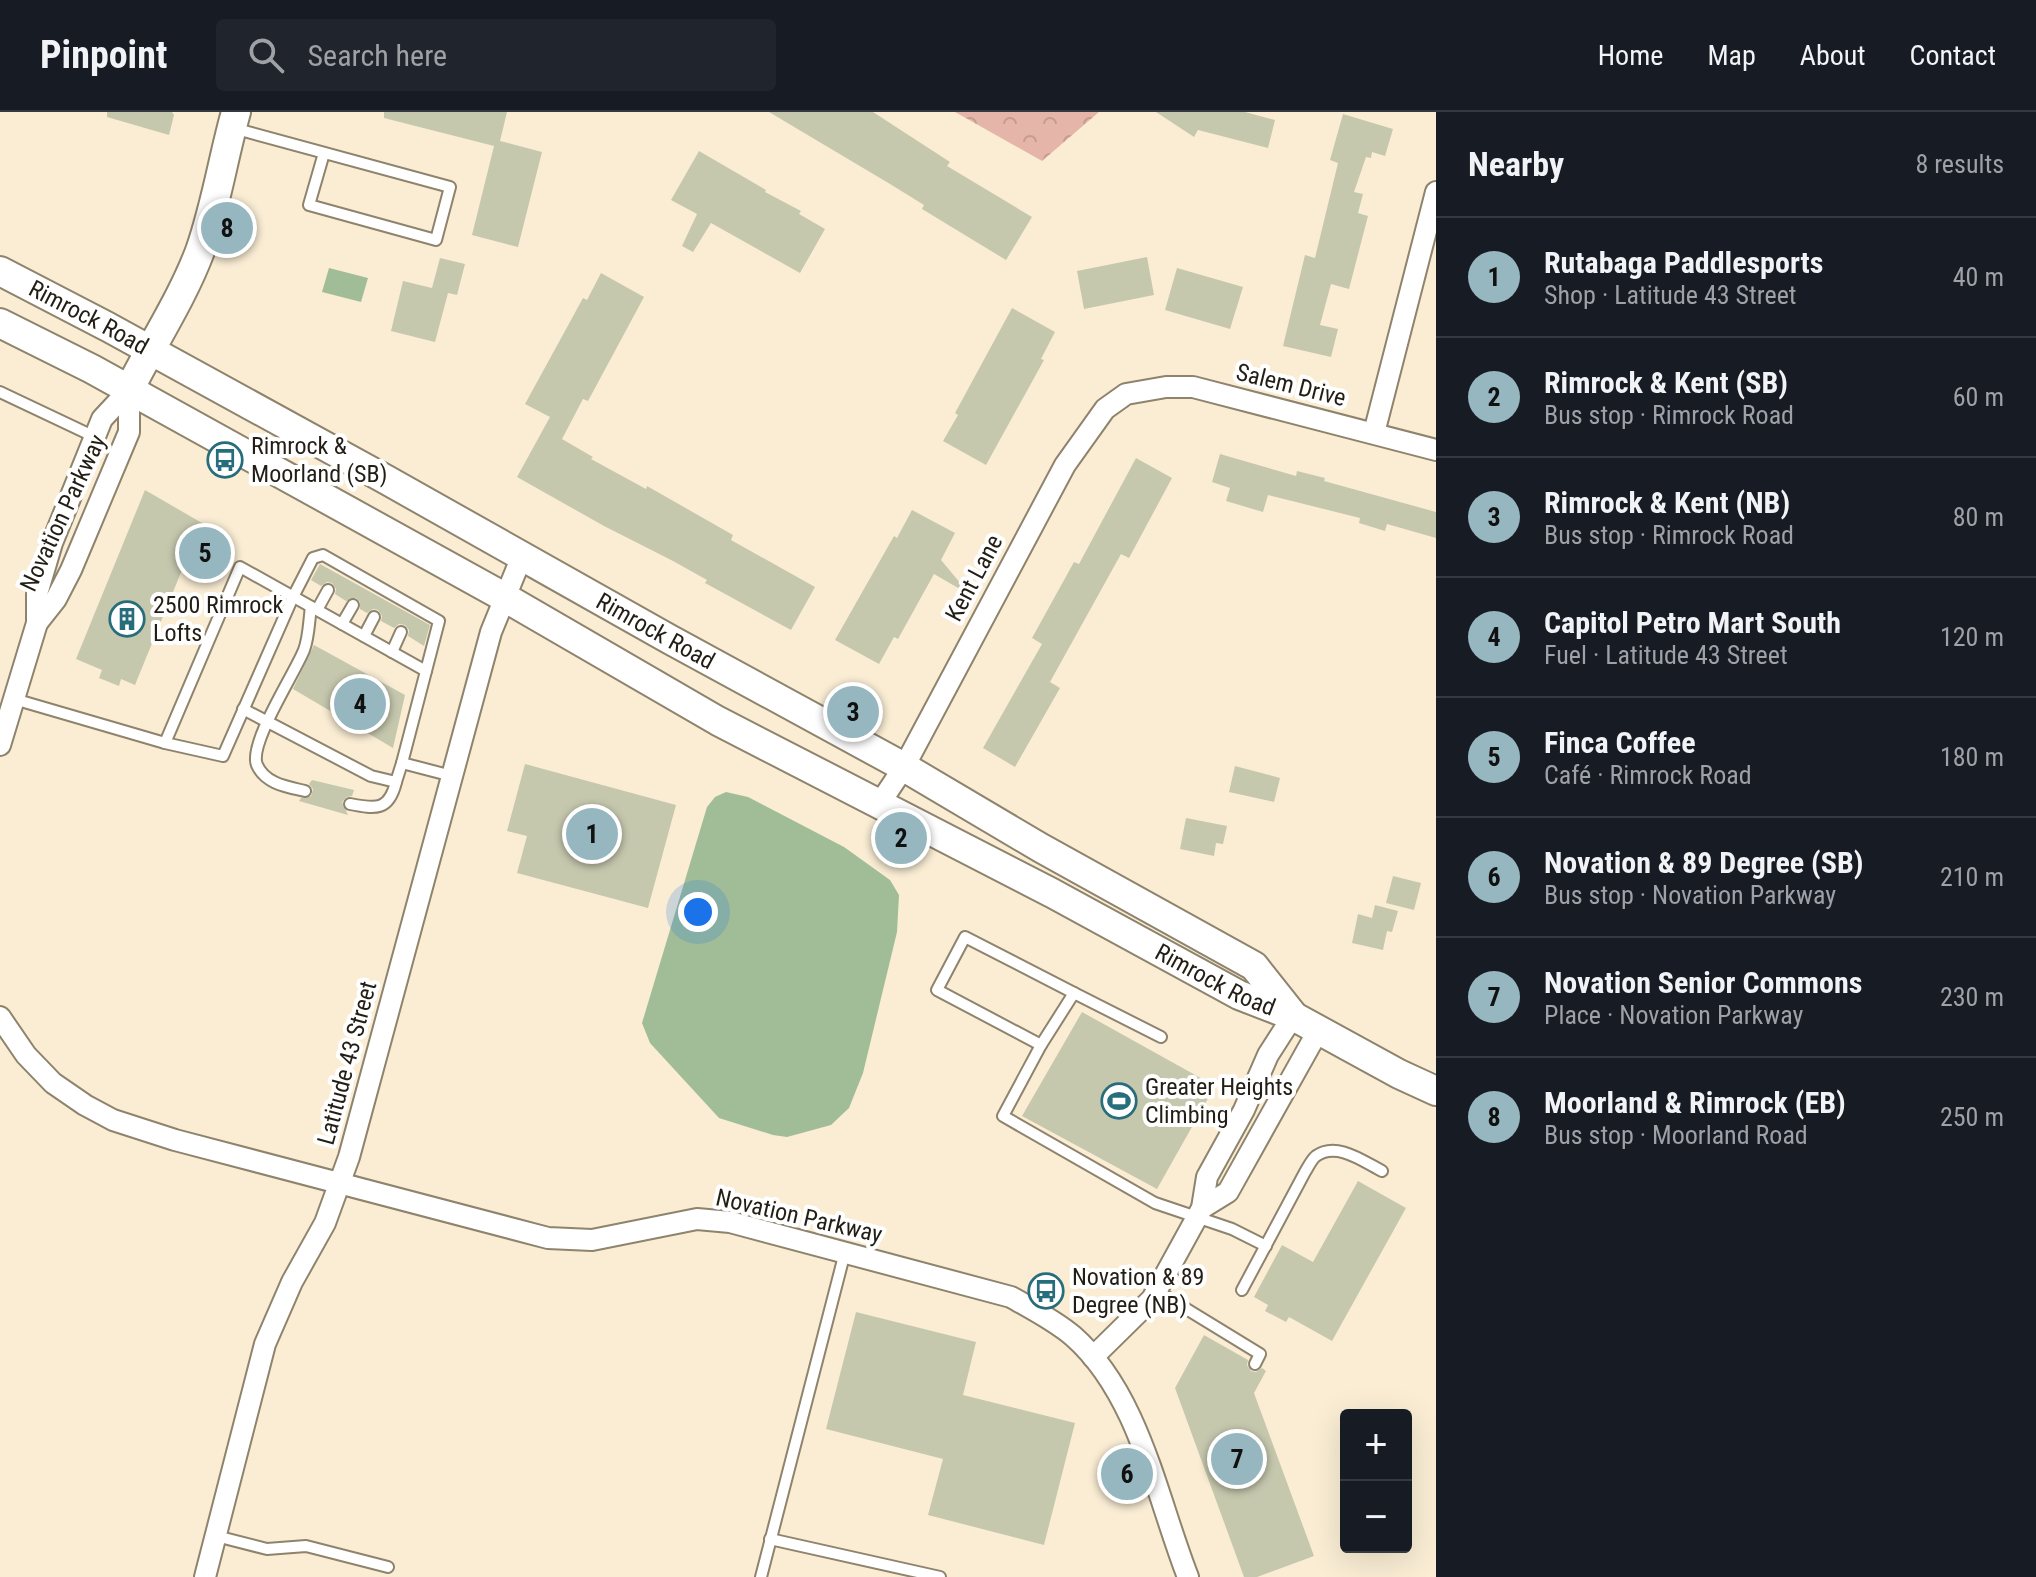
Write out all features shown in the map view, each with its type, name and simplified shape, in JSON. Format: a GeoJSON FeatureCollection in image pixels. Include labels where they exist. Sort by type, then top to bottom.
{"type":"FeatureCollection","features":[{"type":"Feature","properties":{"kind":"main road"},"geometry":{"type":"LineString","coordinates":[[129,390],[200,252],[234,120]]}},
{"type":"Feature","properties":{"kind":"main road","name":"Rimrock Road"},"geometry":{"type":"LineString","coordinates":[[0,271],[108,327],[904,767],[1041,848],[1254,966],[1293,1016]]}},
{"type":"Feature","properties":{"kind":"main road","name":"Rimrock Road"},"geometry":{"type":"LineString","coordinates":[[0,323],[129,390],[504,597],[718,721],[880,803],[1239,995],[1293,1016],[1436,1091]]}},
{"type":"Feature","properties":{"kind":"street"},"geometry":{"type":"LineString","coordinates":[[1374,433],[1436,192]]}},
{"type":"Feature","properties":{"kind":"street","name":"Salem Drive"},"geometry":{"type":"LineString","coordinates":[[1132,393],[1166,387],[1193,387],[1436,450]]}},
{"type":"Feature","properties":{"kind":"street","name":"Novation Parkway"},"geometry":{"type":"LineString","coordinates":[[0,745],[37,623],[37,594],[52,543],[102,419],[129,390]]}},
{"type":"Feature","properties":{"kind":"street","name":"Novation Parkway"},"geometry":{"type":"LineString","coordinates":[[37,623],[56,599],[71,570],[129,432],[129,390]]}},
{"type":"Feature","properties":{"kind":"street","name":"Kent Lane"},"geometry":{"type":"LineString","coordinates":[[880,803],[904,767],[1065,465],[1105,409],[1132,393]]}},
{"type":"Feature","properties":{"kind":"street","name":"Latitude 43 Street"},"geometry":{"type":"LineString","coordinates":[[205,1577],[265,1344],[292,1282],[325,1223],[341,1183],[491,632],[522,556]]}},
{"type":"Feature","properties":{"kind":"street"},"geometry":{"type":"LineString","coordinates":[[1093,1357],[1127,1327],[1157,1291],[1200,1212],[1207,1177],[1244,1110],[1268,1055],[1293,1016]]}},
{"type":"Feature","properties":{"kind":"street","name":"Novation Parkway"},"geometry":{"type":"LineString","coordinates":[[0,1017],[38,1069],[85,1105],[113,1120],[175,1140],[548,1238],[592,1240],[697,1219],[730,1222],[1011,1297],[1044,1315],[1072,1336],[1112,1383],[1131,1416],[1188,1577]]}},
{"type":"Feature","properties":{"kind":"street"},"geometry":{"type":"LineString","coordinates":[[1200,1212],[1228,1192],[1318,1031]]}},
{"type":"Feature","properties":{"kind":"lane"},"geometry":{"type":"LineString","coordinates":[[234,120],[324,153],[450,187],[436,240],[309,205],[324,153]]}},
{"type":"Feature","properties":{"kind":"lane"},"geometry":{"type":"LineString","coordinates":[[0,392],[95,437]]}},
{"type":"Feature","properties":{"kind":"lane"},"geometry":{"type":"LineString","coordinates":[[12,698],[165,743],[223,756],[293,597],[313,558],[323,555],[366,583],[439,621],[393,794],[385,804],[376,808],[350,804]]}},
{"type":"Feature","properties":{"kind":"lane"},"geometry":{"type":"LineString","coordinates":[[165,743],[240,567],[426,671]]}},
{"type":"Feature","properties":{"kind":"lane"},"geometry":{"type":"LineString","coordinates":[[305,791],[276,784],[256,765],[256,754],[267,722],[305,648],[314,608],[328,590]]}},
{"type":"Feature","properties":{"kind":"lane"},"geometry":{"type":"LineString","coordinates":[[342,624],[353,605]]}},
{"type":"Feature","properties":{"kind":"lane"},"geometry":{"type":"LineString","coordinates":[[364,636],[374,617]]}},
{"type":"Feature","properties":{"kind":"lane"},"geometry":{"type":"LineString","coordinates":[[392,652],[401,632]]}},
{"type":"Feature","properties":{"kind":"lane"},"geometry":{"type":"LineString","coordinates":[[243,709],[371,776],[396,782]]}},
{"type":"Feature","properties":{"kind":"lane"},"geometry":{"type":"LineString","coordinates":[[402,763],[452,776]]}},
{"type":"Feature","properties":{"kind":"lane"},"geometry":{"type":"LineString","coordinates":[[1041,1045],[937,990],[965,937],[1161,1037]]}},
{"type":"Feature","properties":{"kind":"lane"},"geometry":{"type":"LineString","coordinates":[[1074,993],[1041,1045],[1003,1116],[1155,1203],[1200,1212],[1266,1246]]}},
{"type":"Feature","properties":{"kind":"lane"},"geometry":{"type":"LineString","coordinates":[[1242,1290],[1316,1156],[1330,1151],[1349,1154],[1382,1171]]}},
{"type":"Feature","properties":{"kind":"lane"},"geometry":{"type":"LineString","coordinates":[[761,1577],[845,1252]]}},
{"type":"Feature","properties":{"kind":"lane"},"geometry":{"type":"LineString","coordinates":[[1157,1291],[1260,1354],[1255,1364]]}},
{"type":"Feature","properties":{"kind":"lane"},"geometry":{"type":"LineString","coordinates":[[216,1536],[267,1549],[306,1546],[388,1567]]}},
{"type":"Feature","properties":{"kind":"lane"},"geometry":{"type":"LineString","coordinates":[[770,1539],[940,1577]]}},
{"type":"Feature","properties":{"kind":"green space"},"geometry":{"type":"Polygon","coordinates":[[[955,112],[1099,112],[1042,161],[955,112]]]}},
{"type":"Feature","properties":{"kind":"shaded area"},"geometry":{"type":"Polygon","coordinates":[[[329,268],[368,278],[361,302],[322,292],[329,268]]]}},
{"type":"Feature","properties":{"kind":"shaded area"},"geometry":{"type":"Polygon","coordinates":[[[726,792],[748,797],[844,847],[890,880],[899,895],[897,932],[863,1073],[849,1108],[831,1125],[787,1137],[719,1118],[650,1043],[642,1023],[707,807],[715,797],[726,792]]]}},
{"type":"Feature","properties":{"kind":"building"},"geometry":{"type":"Polygon","coordinates":[[[107,112],[172,112],[174,115],[169,135],[107,117],[107,112]]]}},
{"type":"Feature","properties":{"kind":"building"},"geometry":{"type":"Polygon","coordinates":[[[384,112],[507,112],[500,141],[542,152],[518,247],[472,235],[494,146],[384,118],[384,112]]]}},
{"type":"Feature","properties":{"kind":"building"},"geometry":{"type":"Polygon","coordinates":[[[769,112],[873,112],[950,162],[947,166],[1032,217],[1006,260],[922,209],[924,205],[769,112]]]}},
{"type":"Feature","properties":{"kind":"building"},"geometry":{"type":"Polygon","coordinates":[[[1156,112],[1245,112],[1275,120],[1268,148],[1198,130],[1194,137],[1156,112]]]}},
{"type":"Feature","properties":{"kind":"building"},"geometry":{"type":"Polygon","coordinates":[[[1343,114],[1393,129],[1385,156],[1372,152],[1371,158],[1366,157],[1354,192],[1363,194],[1358,213],[1368,216],[1349,289],[1331,284],[1320,325],[1338,329],[1331,357],[1283,346],[1305,255],[1315,258],[1338,163],[1330,160],[1343,114]]]}},
{"type":"Feature","properties":{"kind":"building"},"geometry":{"type":"Polygon","coordinates":[[[699,151],[801,211],[799,214],[825,229],[800,273],[711,223],[693,252],[682,246],[697,214],[671,200],[699,151]]]}},
{"type":"Feature","properties":{"kind":"building"},"geometry":{"type":"Polygon","coordinates":[[[1147,257],[1154,295],[1084,309],[1077,271],[1147,257]]]}},
{"type":"Feature","properties":{"kind":"building"},"geometry":{"type":"Polygon","coordinates":[[[440,258],[465,264],[457,295],[448,293],[435,342],[391,331],[403,281],[432,288],[440,258]]]}},
{"type":"Feature","properties":{"kind":"building"},"geometry":{"type":"Polygon","coordinates":[[[1177,268],[1243,287],[1230,329],[1165,310],[1177,268]]]}},
{"type":"Feature","properties":{"kind":"building"},"geometry":{"type":"Polygon","coordinates":[[[601,273],[644,297],[588,401],[583,399],[562,439],[593,457],[591,459],[646,489],[647,486],[733,535],[731,540],[815,587],[791,630],[705,583],[707,580],[673,561],[517,477],[550,417],[525,404],[583,298],[587,300],[601,273]]]}},
{"type":"Feature","properties":{"kind":"building"},"geometry":{"type":"Polygon","coordinates":[[[1012,308],[1055,332],[1041,359],[1044,360],[986,465],[943,441],[1012,308]]]}},
{"type":"Feature","properties":{"kind":"building"},"geometry":{"type":"Polygon","coordinates":[[[1220,454],[1296,476],[1297,471],[1325,478],[1324,481],[1436,512],[1436,538],[1387,524],[1385,531],[1359,523],[1360,518],[1268,495],[1263,512],[1226,501],[1230,488],[1212,482],[1220,454]]]}},
{"type":"Feature","properties":{"kind":"building"},"geometry":{"type":"Polygon","coordinates":[[[1136,458],[1172,478],[1129,558],[1121,554],[1050,682],[1060,688],[1015,767],[983,748],[1042,644],[1032,638],[1074,562],[1079,564],[1136,458]]]}},
{"type":"Feature","properties":{"kind":"building","name":"2500 Rimrock Lofts"},"geometry":{"type":"Polygon","coordinates":[[[145,490],[233,541],[217,579],[184,565],[135,685],[121,679],[119,686],[99,678],[102,670],[76,659],[145,490]]]}},
{"type":"Feature","properties":{"kind":"building"},"geometry":{"type":"Polygon","coordinates":[[[912,510],[955,533],[941,560],[966,590],[934,574],[898,639],[894,637],[879,664],[835,640],[912,510]]]}},
{"type":"Feature","properties":{"kind":"building"},"geometry":{"type":"Polygon","coordinates":[[[320,564],[430,625],[424,646],[408,636],[409,630],[405,625],[399,624],[394,628],[381,621],[378,610],[367,613],[360,609],[356,598],[346,601],[335,594],[332,583],[321,586],[311,580],[320,564]]]}},
{"type":"Feature","properties":{"kind":"building"},"geometry":{"type":"Polygon","coordinates":[[[314,645],[405,695],[393,748],[293,689],[314,645]]]}},
{"type":"Feature","properties":{"kind":"building"},"geometry":{"type":"Polygon","coordinates":[[[525,764],[676,805],[648,908],[517,873],[527,836],[507,831],[525,764]]]}},
{"type":"Feature","properties":{"kind":"building"},"geometry":{"type":"Polygon","coordinates":[[[1235,766],[1280,778],[1274,802],[1229,792],[1235,766]]]}},
{"type":"Feature","properties":{"kind":"building"},"geometry":{"type":"Polygon","coordinates":[[[312,780],[354,790],[352,796],[342,802],[348,815],[299,801],[311,796],[313,789],[309,784],[312,780]]]}},
{"type":"Feature","properties":{"kind":"building"},"geometry":{"type":"Polygon","coordinates":[[[1186,818],[1227,826],[1223,844],[1216,843],[1214,856],[1180,849],[1186,818]]]}},
{"type":"Feature","properties":{"kind":"building"},"geometry":{"type":"Polygon","coordinates":[[[1393,876],[1421,883],[1414,910],[1386,903],[1393,876]]]}},
{"type":"Feature","properties":{"kind":"building"},"geometry":{"type":"Polygon","coordinates":[[[1375,905],[1398,911],[1392,932],[1387,931],[1383,950],[1352,943],[1358,914],[1372,918],[1375,905]]]}},
{"type":"Feature","properties":{"kind":"building","name":"Greater Heights Climbing"},"geometry":{"type":"Polygon","coordinates":[[[1082,1012],[1215,1086],[1157,1189],[1022,1116],[1082,1012]]]}},
{"type":"Feature","properties":{"kind":"building"},"geometry":{"type":"Polygon","coordinates":[[[1358,1181],[1406,1208],[1332,1341],[1289,1317],[1286,1322],[1265,1311],[1268,1305],[1254,1297],[1282,1245],[1313,1262],[1358,1181]]]}},
{"type":"Feature","properties":{"kind":"building"},"geometry":{"type":"Polygon","coordinates":[[[856,1312],[976,1342],[963,1395],[1075,1423],[1044,1545],[928,1515],[943,1459],[826,1429],[856,1312]]]}},
{"type":"Feature","properties":{"kind":"building"},"geometry":{"type":"Polygon","coordinates":[[[1204,1335],[1248,1360],[1251,1371],[1262,1368],[1266,1371],[1254,1393],[1314,1556],[1257,1577],[1244,1577],[1175,1388],[1204,1335]]]}},
{"type":"Feature","properties":{"kind":"place","name":"Moorland & Rimrock (EB)"},"geometry":{"type":"Point","coordinates":[227,228]}},
{"type":"Feature","properties":{"kind":"place","name":"Rimrock & Moorland (SB)"},"geometry":{"type":"Point","coordinates":[225,460]}},
{"type":"Feature","properties":{"kind":"place","name":"Finca Coffee"},"geometry":{"type":"Point","coordinates":[205,553]}},
{"type":"Feature","properties":{"kind":"place","name":"2500 Rimrock Lofts"},"geometry":{"type":"Point","coordinates":[127,619]}},
{"type":"Feature","properties":{"kind":"place","name":"Capitol Petro Mart South"},"geometry":{"type":"Point","coordinates":[360,704]}},
{"type":"Feature","properties":{"kind":"place","name":"Rimrock & Kent (NB)"},"geometry":{"type":"Point","coordinates":[853,712]}},
{"type":"Feature","properties":{"kind":"place","name":"Rutabaga Paddlesports"},"geometry":{"type":"Point","coordinates":[592,834]}},
{"type":"Feature","properties":{"kind":"place","name":"Rimrock & Kent (SB)"},"geometry":{"type":"Point","coordinates":[901,838]}},
{"type":"Feature","properties":{"kind":"place","name":"Greater Heights Climbing"},"geometry":{"type":"Point","coordinates":[1119,1101]}},
{"type":"Feature","properties":{"kind":"place","name":"Novation & 89 Degree (NB)"},"geometry":{"type":"Point","coordinates":[1046,1291]}},
{"type":"Feature","properties":{"kind":"place","name":"Novation Senior Commons"},"geometry":{"type":"Point","coordinates":[1237,1459]}},
{"type":"Feature","properties":{"kind":"place","name":"Novation & 89 Degree (SB)"},"geometry":{"type":"Point","coordinates":[1127,1474]}}]}
